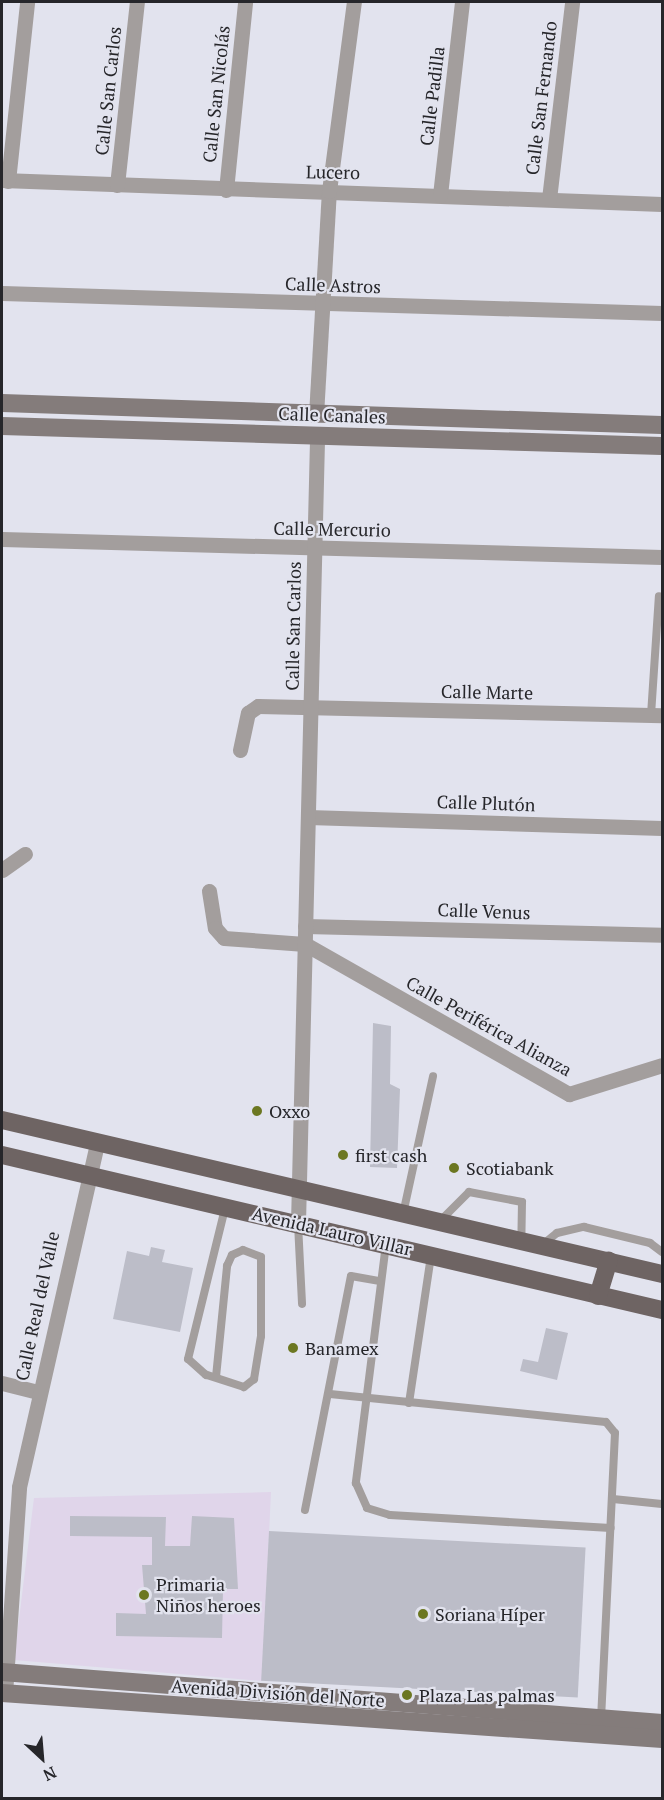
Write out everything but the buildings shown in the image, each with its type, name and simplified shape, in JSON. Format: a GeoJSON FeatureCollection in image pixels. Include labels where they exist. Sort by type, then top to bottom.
{"type":"FeatureCollection","features":[{"type":"Feature","properties":{"kind":"main road","name":"Calle Canales"},"geometry":{"type":"LineString","coordinates":[[2,403],[663,425]]}},
{"type":"Feature","properties":{"kind":"main road"},"geometry":{"type":"LineString","coordinates":[[316,415],[316,438]]}},
{"type":"Feature","properties":{"kind":"main road","name":"Calle Canales"},"geometry":{"type":"LineString","coordinates":[[2,426],[316,438],[663,446]]}},
{"type":"Feature","properties":{"kind":"main road","name":"Avenida Lauro Villar"},"geometry":{"type":"LineString","coordinates":[[2,1120],[663,1274]]}},
{"type":"Feature","properties":{"kind":"main road","name":"Avenida Lauro Villar"},"geometry":{"type":"LineString","coordinates":[[2,1155],[387,1242],[598,1296],[663,1310]]}},
{"type":"Feature","properties":{"kind":"main road"},"geometry":{"type":"LineString","coordinates":[[598,1296],[609,1261]]}},
{"type":"Feature","properties":{"kind":"main road","name":"Avenida División del Norte"},"geometry":{"type":"LineString","coordinates":[[3,1672],[600,1727],[663,1739]]}},
{"type":"Feature","properties":{"kind":"main road","name":"Avenida División del Norte"},"geometry":{"type":"LineString","coordinates":[[3,1694],[600,1727],[663,1722]]}},
{"type":"Feature","properties":{"kind":"street"},"geometry":{"type":"LineString","coordinates":[[5,180],[27,2]]}},
{"type":"Feature","properties":{"kind":"street","name":"Calle San Carlos"},"geometry":{"type":"LineString","coordinates":[[117,185],[137,2]]}},
{"type":"Feature","properties":{"kind":"street","name":"Calle San Nicolás"},"geometry":{"type":"LineString","coordinates":[[226,190],[245,2]]}},
{"type":"Feature","properties":{"kind":"street"},"geometry":{"type":"LineString","coordinates":[[316,415],[319,305],[329,191],[354,2]]}},
{"type":"Feature","properties":{"kind":"street","name":"Calle Padilla"},"geometry":{"type":"LineString","coordinates":[[440,195],[462,2]]}},
{"type":"Feature","properties":{"kind":"street","name":"Calle San Fernando"},"geometry":{"type":"LineString","coordinates":[[549,199],[572,2]]}},
{"type":"Feature","properties":{"kind":"street","name":"Lucero"},"geometry":{"type":"LineString","coordinates":[[5,180],[226,190],[329,191],[663,204]]}},
{"type":"Feature","properties":{"kind":"street","name":"Calle Astros"},"geometry":{"type":"LineString","coordinates":[[2,293],[319,305],[663,313]]}},
{"type":"Feature","properties":{"kind":"street","name":"Calle San Carlos"},"geometry":{"type":"LineString","coordinates":[[298,1223],[316,438]]}},
{"type":"Feature","properties":{"kind":"street","name":"Calle Mercurio"},"geometry":{"type":"LineString","coordinates":[[2,539],[663,557]]}},
{"type":"Feature","properties":{"kind":"street","name":"Calle San Carlos"},"geometry":{"type":"LineString","coordinates":[[240,750],[248,713],[258,706],[310,708]]}},
{"type":"Feature","properties":{"kind":"street","name":"Calle Marte"},"geometry":{"type":"LineString","coordinates":[[310,708],[657,715]]}},
{"type":"Feature","properties":{"kind":"street","name":"Calle Plutón"},"geometry":{"type":"LineString","coordinates":[[308,817],[663,828]]}},
{"type":"Feature","properties":{"kind":"street"},"geometry":{"type":"LineString","coordinates":[[2,870],[25,854]]}},
{"type":"Feature","properties":{"kind":"street"},"geometry":{"type":"LineString","coordinates":[[209,891],[215,928],[224,938],[305,944]]}},
{"type":"Feature","properties":{"kind":"street","name":"Calle Venus"},"geometry":{"type":"LineString","coordinates":[[305,926],[663,935]]}},
{"type":"Feature","properties":{"kind":"street","name":"Calle Periférica Alianza"},"geometry":{"type":"LineString","coordinates":[[305,944],[569,1094],[663,1065]]}},
{"type":"Feature","properties":{"kind":"street","name":"Calle Real del Valle"},"geometry":{"type":"LineString","coordinates":[[3,1694],[19,1487],[85,1174],[97,1143]]}},
{"type":"Feature","properties":{"kind":"street"},"geometry":{"type":"LineString","coordinates":[[2,1383],[39,1392]]}},
{"type":"Feature","properties":{"kind":"lane"},"geometry":{"type":"LineString","coordinates":[[657,715],[658,596]]}},
{"type":"Feature","properties":{"kind":"lane"},"geometry":{"type":"LineString","coordinates":[[402,1215],[433,1076]]}},
{"type":"Feature","properties":{"kind":"lane"},"geometry":{"type":"LineString","coordinates":[[438,1223],[469,1192],[522,1202],[522,1241]]}},
{"type":"Feature","properties":{"kind":"lane"},"geometry":{"type":"LineString","coordinates":[[216,1377],[227,1266],[232,1254],[243,1250],[261,1257],[261,1336],[254,1379],[244,1387],[216,1377],[194,1369],[188,1359],[226,1207]]}},
{"type":"Feature","properties":{"kind":"lane"},"geometry":{"type":"LineString","coordinates":[[298,1223],[302,1304]]}},
{"type":"Feature","properties":{"kind":"lane"},"geometry":{"type":"LineString","coordinates":[[541,1246],[557,1233],[584,1227],[650,1243],[663,1252]]}},
{"type":"Feature","properties":{"kind":"lane"},"geometry":{"type":"LineString","coordinates":[[387,1242],[379,1281],[356,1483],[367,1508],[390,1515],[611,1528]]}},
{"type":"Feature","properties":{"kind":"lane"},"geometry":{"type":"LineString","coordinates":[[409,1403],[432,1253]]}},
{"type":"Feature","properties":{"kind":"lane"},"geometry":{"type":"LineString","coordinates":[[305,1510],[330,1394],[351,1276],[379,1281]]}},
{"type":"Feature","properties":{"kind":"lane"},"geometry":{"type":"LineString","coordinates":[[330,1394],[606,1422],[615,1433],[600,1727]]}},
{"type":"Feature","properties":{"kind":"lane"},"geometry":{"type":"LineString","coordinates":[[613,1499],[663,1504]]}},
{"type":"Feature","properties":{"kind":"shaded area","name":"Primaria Niños heroes"},"geometry":{"type":"Polygon","coordinates":[[[271,1492],[262,1681],[14,1660],[34,1498],[271,1492]]]}},
{"type":"Feature","properties":{"kind":"place","name":"Oxxo"},"geometry":{"type":"Point","coordinates":[257,1111]}},
{"type":"Feature","properties":{"kind":"place","name":"first cash"},"geometry":{"type":"Point","coordinates":[343,1155]}},
{"type":"Feature","properties":{"kind":"place","name":"Scotiabank"},"geometry":{"type":"Point","coordinates":[454,1168]}},
{"type":"Feature","properties":{"kind":"place","name":"Banamex"},"geometry":{"type":"Point","coordinates":[293,1348]}},
{"type":"Feature","properties":{"kind":"place","name":"Primaria Niños heroes"},"geometry":{"type":"Point","coordinates":[144,1595]}},
{"type":"Feature","properties":{"kind":"place","name":"Soriana Híper"},"geometry":{"type":"Point","coordinates":[423,1614]}},
{"type":"Feature","properties":{"kind":"place","name":"Plaza Las palmas"},"geometry":{"type":"Point","coordinates":[407,1695]}}]}
